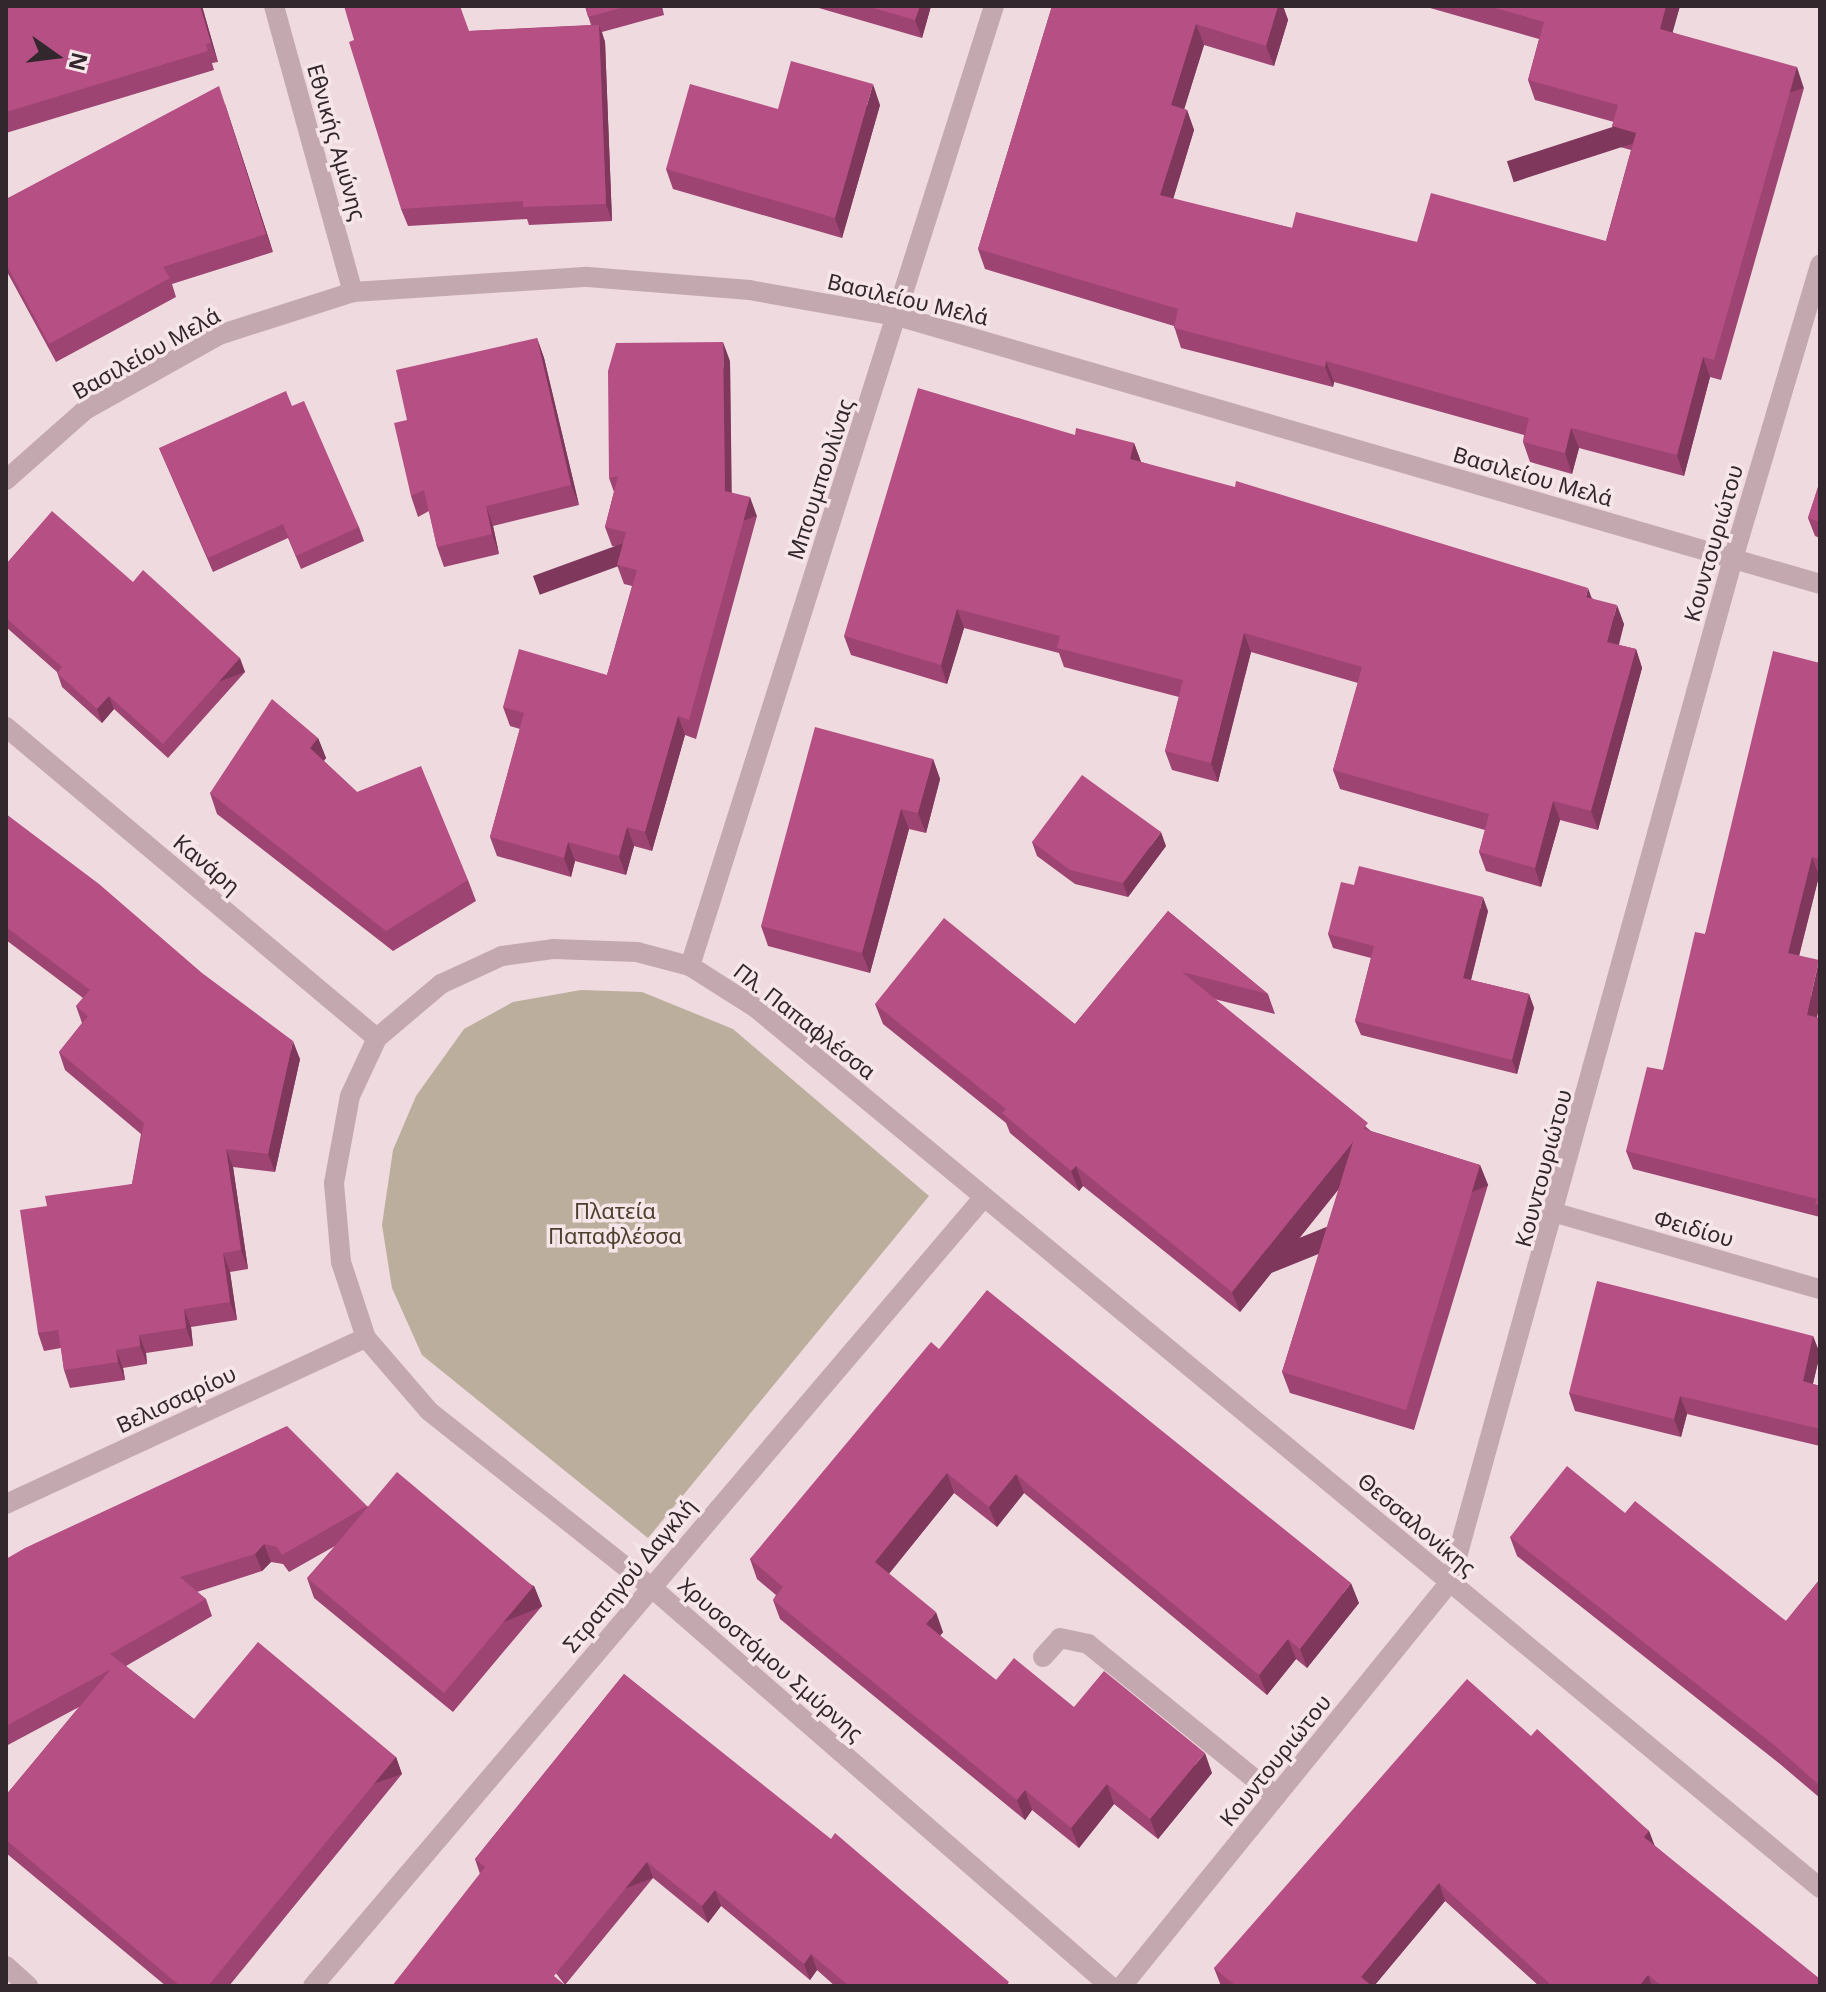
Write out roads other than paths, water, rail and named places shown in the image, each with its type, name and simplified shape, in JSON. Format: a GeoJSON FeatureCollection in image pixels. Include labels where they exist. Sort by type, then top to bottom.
{"type":"FeatureCollection","features":[{"type":"Feature","properties":{"kind":"street","name":"Εθνικής Αμύνης"},"geometry":{"type":"LineString","coordinates":[[274,6],[353,292]]}},
{"type":"Feature","properties":{"kind":"street","name":"Μπουμπουλίνας"},"geometry":{"type":"LineString","coordinates":[[690,966],[994,6]]}},
{"type":"Feature","properties":{"kind":"street","name":"Κουντουριώτου"},"geometry":{"type":"LineString","coordinates":[[1122,1986],[1450,1582],[1556,1213],[1733,559],[1820,265]]}},
{"type":"Feature","properties":{"kind":"street","name":"Βασιλείου Μελά"},"geometry":{"type":"LineString","coordinates":[[6,480],[85,410],[219,335],[353,292],[588,277],[749,290],[897,316],[1820,584]]}},
{"type":"Feature","properties":{"kind":"street","name":"Κανάρη"},"geometry":{"type":"LineString","coordinates":[[6,727],[377,1038]]}},
{"type":"Feature","properties":{"kind":"street","name":"Πλ. Παπαφλέσσα"},"geometry":{"type":"LineString","coordinates":[[366,1338],[341,1262],[334,1183],[350,1096],[377,1038],[441,984],[502,956],[553,949],[637,952],[690,966],[756,1008],[984,1197]]}},
{"type":"Feature","properties":{"kind":"street","name":"Θεσσαλονίκης"},"geometry":{"type":"LineString","coordinates":[[984,1197],[1820,1888]]}},
{"type":"Feature","properties":{"kind":"street","name":"Στρατηγού Δαγκλή"},"geometry":{"type":"LineString","coordinates":[[313,1986],[984,1197]]}},
{"type":"Feature","properties":{"kind":"street","name":"Φειδίου"},"geometry":{"type":"LineString","coordinates":[[1556,1213],[1820,1289]]}},
{"type":"Feature","properties":{"kind":"street","name":"Βελισσαρίου"},"geometry":{"type":"LineString","coordinates":[[6,1504],[366,1338]]}},
{"type":"Feature","properties":{"kind":"street","name":"Χρυσοστόμου Σμύρνης"},"geometry":{"type":"LineString","coordinates":[[366,1338],[429,1411],[651,1587],[1110,1986]]}},
{"type":"Feature","properties":{"kind":"street"},"geometry":{"type":"LineString","coordinates":[[1043,1657],[1060,1638],[1088,1644],[1276,1796]]}},
{"type":"Feature","properties":{"kind":"street"},"geometry":{"type":"LineString","coordinates":[[6,1966],[28,1986]]}},
{"type":"Feature","properties":{"kind":"park label","name":"Πλατεία Παπαφλέσσα"},"geometry":{"type":"Point","coordinates":[615,1222]}}]}
